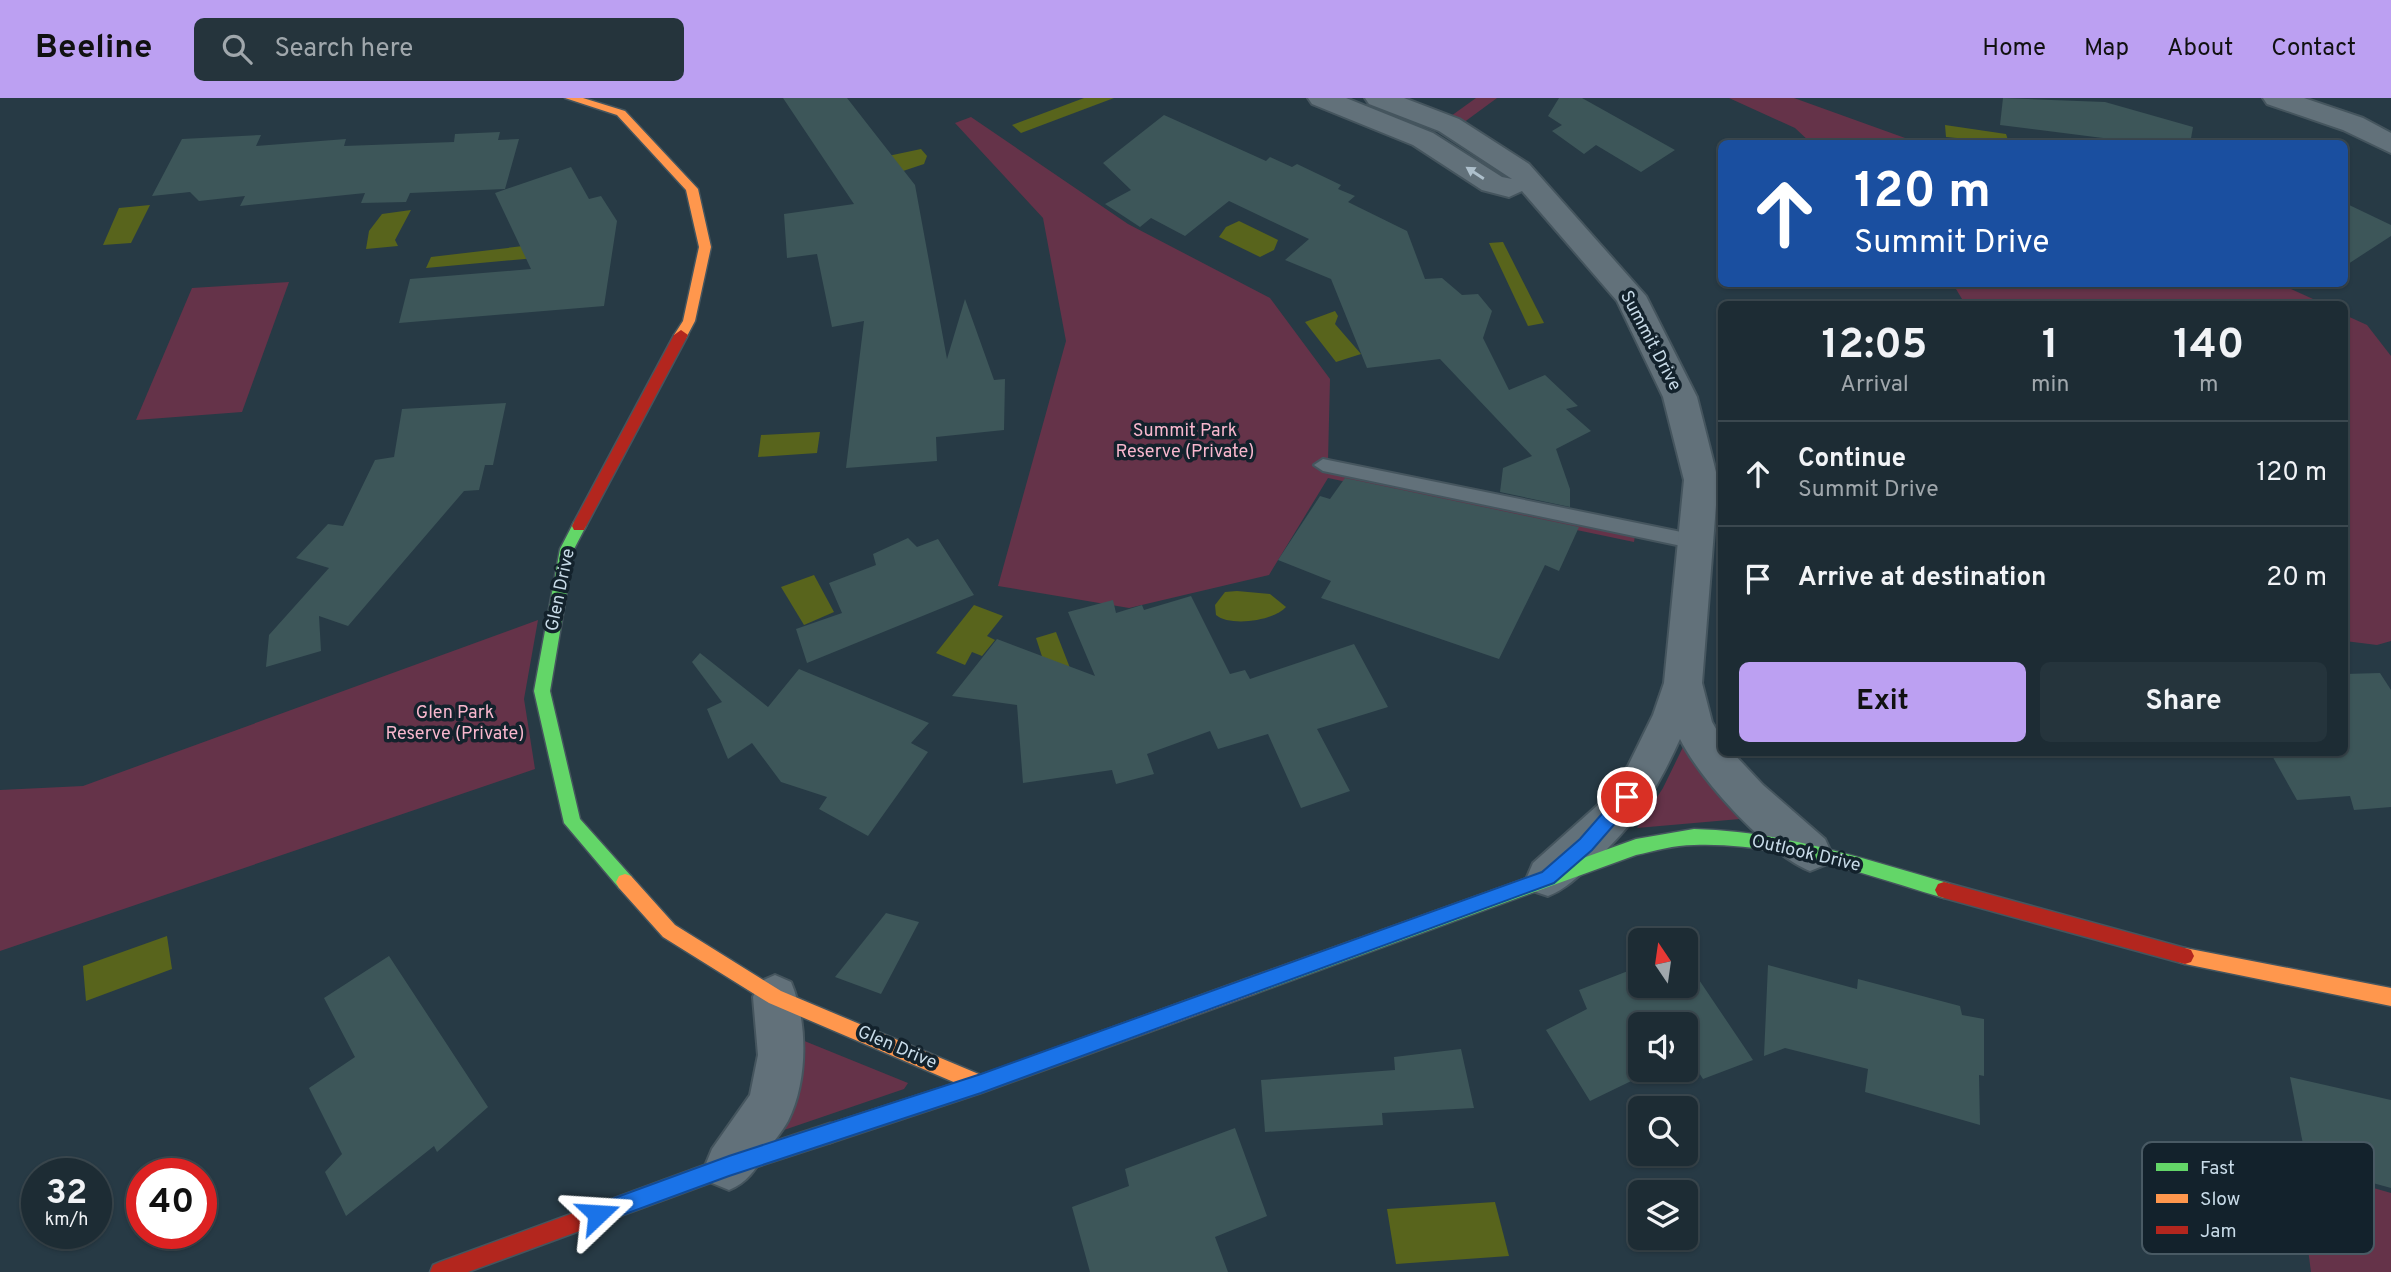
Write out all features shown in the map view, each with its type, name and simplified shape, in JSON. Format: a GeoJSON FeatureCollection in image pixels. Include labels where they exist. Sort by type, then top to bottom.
{"type":"FeatureCollection","features":[{"type":"Feature","properties":{"kind":"street","name":"Glen Drive"},"geometry":{"type":"LineString","coordinates":[[571,98],[621,113],[692,189],[705,247],[689,321],[567,549],[542,691],[572,823],[669,931],[775,997],[981,1084]]}},
{"type":"Feature","properties":{"kind":"street"},"geometry":{"type":"LineString","coordinates":[[1322,98],[1423,139],[1492,184],[1539,196]]}},
{"type":"Feature","properties":{"kind":"street","name":"Summit Drive"},"geometry":{"type":"LineString","coordinates":[[1379,98],[1449,125],[1519,170],[1539,196],[1630,296],[1681,397],[1711,481],[1696,542],[1684,683],[1689,712],[1699,737],[1758,807],[1810,852]]}},
{"type":"Feature","properties":{"kind":"street"},"geometry":{"type":"LineString","coordinates":[[2277,98],[2353,124],[2391,144]]}},
{"type":"Feature","properties":{"kind":"street","name":"Summit Drive"},"geometry":{"type":"LineString","coordinates":[[1548,877],[1613,817],[1642,778],[1672,716],[1684,683]]}},
{"type":"Feature","properties":{"kind":"street","name":"Outlook Drive"},"geometry":{"type":"LineString","coordinates":[[440,1272],[729,1166],[981,1084],[1548,877],[1636,847],[1692,837],[1754,840],[1810,852],[2168,953],[2391,997]]}},
{"type":"Feature","properties":{"kind":"street"},"geometry":{"type":"LineString","coordinates":[[729,1166],[771,1105],[781,1055],[775,997]]}},
{"type":"Feature","properties":{"kind":"lane"},"geometry":{"type":"LineString","coordinates":[[1323,465],[1696,542]]}},
{"type":"Feature","properties":{"kind":"green space"},"geometry":{"type":"Polygon","coordinates":[[[1476,98],[1497,98],[1463,123],[1451,116],[1476,98]]]}},
{"type":"Feature","properties":{"kind":"green space"},"geometry":{"type":"Polygon","coordinates":[[[1729,98],[1794,98],[1911,140],[1808,140],[1795,128],[1729,98]]]}},
{"type":"Feature","properties":{"kind":"green space","name":"Summit Park Reserve (Private)"},"geometry":{"type":"Polygon","coordinates":[[[971,117],[1128,224],[1270,298],[1330,379],[1328,461],[1637,524],[1634,542],[1328,478],[1269,575],[1129,608],[998,586],[1066,341],[1043,218],[955,123],[971,117]]]}},
{"type":"Feature","properties":{"kind":"green space"},"geometry":{"type":"Polygon","coordinates":[[[289,282],[242,412],[136,420],[192,288],[289,282]]]}},
{"type":"Feature","properties":{"kind":"green space"},"geometry":{"type":"Polygon","coordinates":[[[1955,287],[2287,287],[2317,301],[1963,301],[1955,287]]]}},
{"type":"Feature","properties":{"kind":"green space"},"geometry":{"type":"Polygon","coordinates":[[[2348,316],[2367,325],[2391,356],[2391,641],[2377,645],[2348,641],[2348,316]]]}},
{"type":"Feature","properties":{"kind":"green space","name":"Glen Park Reserve (Private)"},"geometry":{"type":"Polygon","coordinates":[[[538,620],[524,699],[535,769],[0,951],[0,790],[83,786],[538,620]]]}},
{"type":"Feature","properties":{"kind":"green space"},"geometry":{"type":"Polygon","coordinates":[[[1683,747],[1740,819],[1637,828],[1663,788],[1683,747]]]}},
{"type":"Feature","properties":{"kind":"green space"},"geometry":{"type":"Polygon","coordinates":[[[802,1040],[908,1083],[904,1089],[784,1130],[802,1077],[802,1040]]]}},
{"type":"Feature","properties":{"kind":"green space"},"geometry":{"type":"Polygon","coordinates":[[[2374,1188],[2391,1193],[2391,1272],[2311,1272],[2309,1254],[2374,1254],[2374,1188]]]}},
{"type":"Feature","properties":{"kind":"shaded area"},"geometry":{"type":"Polygon","coordinates":[[[1084,98],[1114,98],[1021,133],[1012,125],[1084,98]]]}},
{"type":"Feature","properties":{"kind":"shaded area"},"geometry":{"type":"Polygon","coordinates":[[[1945,125],[2006,134],[2008,140],[1978,140],[1946,137],[1945,125]]]}},
{"type":"Feature","properties":{"kind":"shaded area"},"geometry":{"type":"Polygon","coordinates":[[[921,149],[927,156],[924,164],[900,172],[888,156],[921,149]]]}},
{"type":"Feature","properties":{"kind":"shaded area"},"geometry":{"type":"Polygon","coordinates":[[[150,205],[131,243],[103,245],[119,208],[150,205]]]}},
{"type":"Feature","properties":{"kind":"shaded area"},"geometry":{"type":"Polygon","coordinates":[[[411,210],[395,240],[398,246],[366,249],[369,231],[382,214],[411,210]]]}},
{"type":"Feature","properties":{"kind":"shaded area"},"geometry":{"type":"Polygon","coordinates":[[[1239,221],[1278,240],[1274,250],[1260,257],[1219,237],[1226,227],[1239,221]]]}},
{"type":"Feature","properties":{"kind":"shaded area"},"geometry":{"type":"Polygon","coordinates":[[[1503,242],[1544,323],[1528,326],[1489,243],[1503,242]]]}},
{"type":"Feature","properties":{"kind":"shaded area"},"geometry":{"type":"Polygon","coordinates":[[[549,243],[547,257],[426,268],[431,257],[549,243]]]}},
{"type":"Feature","properties":{"kind":"shaded area"},"geometry":{"type":"Polygon","coordinates":[[[1335,311],[1338,316],[1335,324],[1361,354],[1336,362],[1305,322],[1335,311]]]}},
{"type":"Feature","properties":{"kind":"shaded area"},"geometry":{"type":"Polygon","coordinates":[[[820,432],[817,453],[758,457],[761,435],[820,432]]]}},
{"type":"Feature","properties":{"kind":"shaded area"},"geometry":{"type":"Polygon","coordinates":[[[814,575],[834,612],[804,625],[781,587],[814,575]]]}},
{"type":"Feature","properties":{"kind":"shaded area"},"geometry":{"type":"Polygon","coordinates":[[[1225,592],[1270,594],[1286,607],[1272,616],[1252,621],[1231,621],[1216,615],[1215,605],[1225,592]]]}},
{"type":"Feature","properties":{"kind":"shaded area"},"geometry":{"type":"Polygon","coordinates":[[[974,605],[1003,616],[987,636],[995,640],[982,656],[972,652],[965,665],[936,653],[974,605]]]}},
{"type":"Feature","properties":{"kind":"shaded area"},"geometry":{"type":"Polygon","coordinates":[[[1056,632],[1089,717],[1064,724],[1036,638],[1056,632]]]}},
{"type":"Feature","properties":{"kind":"shaded area"},"geometry":{"type":"Polygon","coordinates":[[[167,936],[172,969],[86,1001],[83,966],[167,936]]]}},
{"type":"Feature","properties":{"kind":"shaded area"},"geometry":{"type":"Polygon","coordinates":[[[1495,1202],[1509,1256],[1396,1264],[1387,1209],[1495,1202]]]}},
{"type":"Feature","properties":{"kind":"building"},"geometry":{"type":"Polygon","coordinates":[[[783,98],[847,98],[915,185],[947,359],[965,299],[994,380],[1005,379],[1004,430],[936,437],[937,461],[846,468],[864,321],[832,327],[817,254],[787,258],[784,214],[854,204],[783,98]]]}},
{"type":"Feature","properties":{"kind":"building"},"geometry":{"type":"Polygon","coordinates":[[[1559,98],[1582,98],[1675,150],[1641,172],[1596,145],[1584,154],[1552,131],[1562,125],[1548,116],[1559,98]]]}},
{"type":"Feature","properties":{"kind":"building"},"geometry":{"type":"Polygon","coordinates":[[[2003,98],[2105,102],[2193,127],[2191,140],[2118,140],[2000,125],[2003,98]]]}},
{"type":"Feature","properties":{"kind":"building"},"geometry":{"type":"Polygon","coordinates":[[[1164,115],[1266,161],[1270,157],[1292,167],[1297,164],[1341,185],[1338,189],[1355,196],[1348,202],[1407,231],[1425,279],[1442,278],[1462,295],[1478,294],[1492,311],[1483,338],[1509,390],[1545,375],[1578,406],[1566,409],[1591,431],[1556,449],[1570,489],[1570,507],[1500,492],[1503,468],[1532,456],[1440,359],[1367,368],[1331,279],[1285,260],[1309,239],[1229,201],[1185,236],[1151,218],[1140,227],[1105,204],[1131,190],[1103,163],[1164,115]]]}},
{"type":"Feature","properties":{"kind":"building"},"geometry":{"type":"Polygon","coordinates":[[[500,132],[498,140],[519,139],[505,189],[410,193],[406,202],[361,203],[365,193],[240,206],[245,196],[199,201],[190,192],[152,196],[182,139],[261,135],[256,146],[346,139],[344,146],[454,142],[455,134],[500,132]]]}},
{"type":"Feature","properties":{"kind":"building"},"geometry":{"type":"Polygon","coordinates":[[[571,167],[589,199],[601,196],[617,221],[604,306],[399,323],[410,279],[531,269],[495,193],[571,167]]]}},
{"type":"Feature","properties":{"kind":"building"},"geometry":{"type":"Polygon","coordinates":[[[2348,204],[2391,225],[2391,236],[2348,264],[2348,204]]]}},
{"type":"Feature","properties":{"kind":"building"},"geometry":{"type":"Polygon","coordinates":[[[506,403],[493,465],[485,465],[479,490],[464,491],[348,626],[319,616],[321,651],[266,667],[269,635],[329,568],[296,558],[328,524],[343,526],[375,460],[394,457],[402,409],[506,403]]]}},
{"type":"Feature","properties":{"kind":"building"},"geometry":{"type":"Polygon","coordinates":[[[1345,478],[1579,527],[1559,571],[1545,565],[1499,659],[1321,598],[1331,581],[1278,560],[1320,496],[1330,499],[1345,478]]]}},
{"type":"Feature","properties":{"kind":"building"},"geometry":{"type":"Polygon","coordinates":[[[908,538],[917,547],[938,539],[974,595],[807,663],[796,629],[842,613],[829,583],[876,565],[873,554],[908,538]]]}},
{"type":"Feature","properties":{"kind":"building"},"geometry":{"type":"Polygon","coordinates":[[[1191,596],[1230,674],[1245,670],[1250,679],[1354,644],[1388,707],[1317,729],[1350,791],[1301,808],[1268,734],[1218,749],[1210,731],[1147,754],[1154,774],[1116,784],[1112,770],[1023,783],[1017,705],[952,696],[997,639],[1095,676],[1068,612],[1113,600],[1116,613],[1142,605],[1144,610],[1191,596]]]}},
{"type":"Feature","properties":{"kind":"building"},"geometry":{"type":"Polygon","coordinates":[[[700,653],[768,707],[799,669],[929,723],[911,743],[928,752],[868,836],[819,809],[827,797],[781,782],[752,743],[728,759],[707,709],[722,702],[692,662],[700,653]]]}},
{"type":"Feature","properties":{"kind":"building"},"geometry":{"type":"Polygon","coordinates":[[[2380,673],[2391,690],[2391,807],[2354,810],[2350,796],[2297,800],[2272,756],[2348,756],[2348,674],[2380,673]]]}},
{"type":"Feature","properties":{"kind":"building"},"geometry":{"type":"Polygon","coordinates":[[[886,913],[919,922],[881,994],[835,977],[886,913]]]}},
{"type":"Feature","properties":{"kind":"building"},"geometry":{"type":"Polygon","coordinates":[[[389,956],[488,1107],[437,1152],[434,1146],[346,1216],[325,1172],[342,1154],[309,1088],[355,1057],[324,998],[389,956]]]}},
{"type":"Feature","properties":{"kind":"building"},"geometry":{"type":"Polygon","coordinates":[[[1768,965],[1857,989],[1858,979],[1960,1006],[1962,1015],[1984,1019],[1984,1076],[1979,1075],[1980,1125],[1865,1092],[1868,1069],[1785,1048],[1764,1056],[1768,965]]]}},
{"type":"Feature","properties":{"kind":"building"},"geometry":{"type":"Polygon","coordinates":[[[1628,971],[1628,998],[1698,998],[1698,978],[1753,1060],[1703,1079],[1698,1071],[1698,1012],[1628,1012],[1629,1082],[1590,1101],[1546,1030],[1587,1009],[1579,990],[1628,971]]]}},
{"type":"Feature","properties":{"kind":"building"},"geometry":{"type":"Polygon","coordinates":[[[1461,1049],[1474,1108],[1382,1113],[1383,1125],[1265,1132],[1261,1080],[1395,1070],[1394,1057],[1461,1049]]]}},
{"type":"Feature","properties":{"kind":"building"},"geometry":{"type":"Polygon","coordinates":[[[2290,1077],[2391,1100],[2391,1188],[2374,1183],[2374,1142],[2303,1142],[2290,1077]]]}},
{"type":"Feature","properties":{"kind":"building"},"geometry":{"type":"Polygon","coordinates":[[[1235,1128],[1267,1216],[1215,1237],[1228,1272],[1090,1272],[1072,1207],[1129,1186],[1125,1169],[1235,1128]]]}},
{"type":"Feature","properties":{"kind":"traffic: fast"},"geometry":{"type":"LineString","coordinates":[[579,526],[567,549],[542,691],[572,823],[625,882]]}},
{"type":"Feature","properties":{"kind":"traffic: fast"},"geometry":{"type":"LineString","coordinates":[[1254,985],[1636,847],[1694,837],[1758,841],[1789,847],[1944,890]]}},
{"type":"Feature","properties":{"kind":"traffic: slow"},"geometry":{"type":"LineString","coordinates":[[571,98],[621,113],[692,189],[705,247],[689,321],[681,335]]}},
{"type":"Feature","properties":{"kind":"traffic: slow"},"geometry":{"type":"LineString","coordinates":[[625,882],[669,931],[775,997],[981,1084]]}},
{"type":"Feature","properties":{"kind":"traffic: slow"},"geometry":{"type":"LineString","coordinates":[[2185,956],[2391,997]]}},
{"type":"Feature","properties":{"kind":"traffic: slow"},"geometry":{"type":"LineString","coordinates":[[830,1133],[981,1084],[1254,985]]}},
{"type":"Feature","properties":{"kind":"traffic: jam"},"geometry":{"type":"LineString","coordinates":[[579,526],[681,335]]}},
{"type":"Feature","properties":{"kind":"traffic: jam"},"geometry":{"type":"LineString","coordinates":[[1944,890],[2185,956]]}},
{"type":"Feature","properties":{"kind":"traffic: jam"},"geometry":{"type":"LineString","coordinates":[[440,1272],[729,1166],[830,1133]]}},
{"type":"Feature","properties":{"kind":"route"},"geometry":{"type":"LineString","coordinates":[[598,1214],[729,1166],[981,1084],[1548,877],[1613,817],[1627,797]]}}]}
